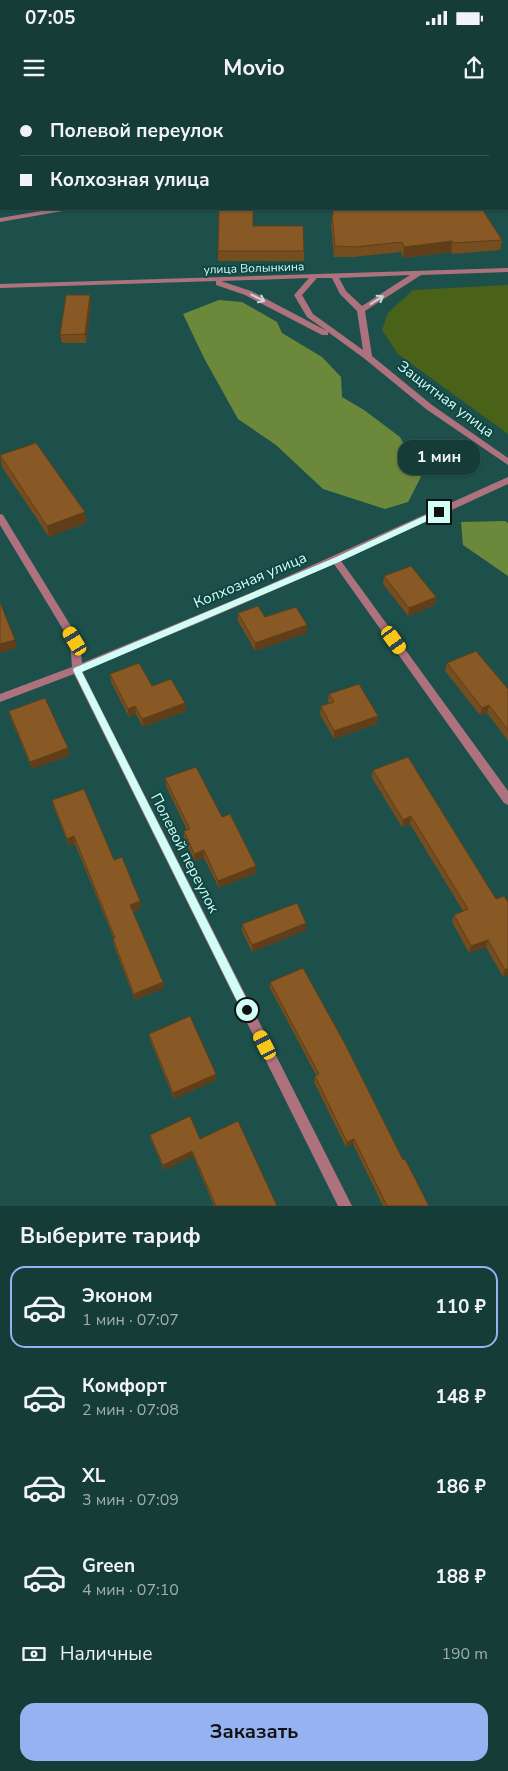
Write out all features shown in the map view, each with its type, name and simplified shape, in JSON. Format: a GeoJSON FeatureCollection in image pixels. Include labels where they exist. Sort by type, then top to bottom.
{"type":"FeatureCollection","features":[{"type":"Feature","properties":{"kind":"street"},"geometry":{"type":"LineString","coordinates":[[0,220],[57,210]]}},
{"type":"Feature","properties":{"kind":"street","name":"улица Волынкина"},"geometry":{"type":"LineString","coordinates":[[0,286],[213,281],[508,270]]}},
{"type":"Feature","properties":{"kind":"street"},"geometry":{"type":"LineString","coordinates":[[361,310],[421,272]]}},
{"type":"Feature","properties":{"kind":"street"},"geometry":{"type":"LineString","coordinates":[[314,277],[298,295],[310,315],[368,357]]}},
{"type":"Feature","properties":{"kind":"street"},"geometry":{"type":"LineString","coordinates":[[335,277],[343,292],[361,310],[368,357]]}},
{"type":"Feature","properties":{"kind":"street"},"geometry":{"type":"LineString","coordinates":[[213,281],[248,293],[368,357]]}},
{"type":"Feature","properties":{"kind":"street","name":"Защитная улица"},"geometry":{"type":"LineString","coordinates":[[368,357],[429,406],[508,462]]}},
{"type":"Feature","properties":{"kind":"street","name":"Колхозная улица"},"geometry":{"type":"LineString","coordinates":[[0,698],[77,670],[336,560],[508,480]]}},
{"type":"Feature","properties":{"kind":"street","name":"Полевой переулок"},"geometry":{"type":"LineString","coordinates":[[0,517],[75,641],[77,670],[345,1206]]}},
{"type":"Feature","properties":{"kind":"street"},"geometry":{"type":"LineString","coordinates":[[336,560],[508,800]]}},
{"type":"Feature","properties":{"kind":"green space"},"geometry":{"type":"Polygon","coordinates":[[[508,285],[508,434],[398,354],[382,330],[388,313],[413,290],[508,285]]]}},
{"type":"Feature","properties":{"kind":"green space"},"geometry":{"type":"Polygon","coordinates":[[[219,300],[242,302],[277,322],[282,333],[322,357],[341,377],[342,397],[364,410],[400,437],[421,477],[408,502],[385,509],[323,489],[276,445],[238,419],[204,358],[183,314],[219,300]]]}},
{"type":"Feature","properties":{"kind":"green space"},"geometry":{"type":"Polygon","coordinates":[[[505,521],[508,523],[508,576],[463,545],[461,522],[505,521]]]}},
{"type":"Feature","properties":{"kind":"building"},"geometry":{"type":"Polygon","coordinates":[[[219,210],[253,210],[253,226],[303,226],[304,251],[218,251],[219,210]]]}},
{"type":"Feature","properties":{"kind":"building"},"geometry":{"type":"Polygon","coordinates":[[[333,210],[483,210],[502,240],[454,243],[452,241],[404,247],[402,242],[354,247],[335,246],[333,210]]]}},
{"type":"Feature","properties":{"kind":"building"},"geometry":{"type":"Polygon","coordinates":[[[66,295],[90,295],[85,334],[60,335],[66,295]]]}},
{"type":"Feature","properties":{"kind":"building"},"geometry":{"type":"Polygon","coordinates":[[[36,443],[85,512],[47,526],[0,455],[36,443]]]}},
{"type":"Feature","properties":{"kind":"building"},"geometry":{"type":"Polygon","coordinates":[[[411,566],[436,597],[409,608],[384,576],[411,566]]]}},
{"type":"Feature","properties":{"kind":"building"},"geometry":{"type":"Polygon","coordinates":[[[0,602],[15,640],[0,644],[0,602]]]}},
{"type":"Feature","properties":{"kind":"building"},"geometry":{"type":"Polygon","coordinates":[[[258,606],[265,617],[296,607],[307,625],[255,643],[238,613],[258,606]]]}},
{"type":"Feature","properties":{"kind":"building"},"geometry":{"type":"Polygon","coordinates":[[[476,651],[508,689],[508,730],[489,705],[482,708],[447,663],[476,651]]]}},
{"type":"Feature","properties":{"kind":"building"},"geometry":{"type":"Polygon","coordinates":[[[139,663],[152,686],[171,679],[185,703],[142,719],[135,706],[128,709],[110,674],[139,663]]]}},
{"type":"Feature","properties":{"kind":"building"},"geometry":{"type":"Polygon","coordinates":[[[359,684],[378,716],[334,731],[321,706],[334,702],[329,694],[359,684]]]}},
{"type":"Feature","properties":{"kind":"building"},"geometry":{"type":"Polygon","coordinates":[[[45,698],[68,748],[30,762],[9,711],[45,698]]]}},
{"type":"Feature","properties":{"kind":"building"},"geometry":{"type":"Polygon","coordinates":[[[408,757],[496,899],[504,896],[508,902],[508,969],[505,970],[488,940],[471,946],[454,915],[468,909],[411,816],[403,820],[373,770],[408,757]]]}},
{"type":"Feature","properties":{"kind":"building"},"geometry":{"type":"Polygon","coordinates":[[[196,767],[222,817],[230,814],[256,866],[218,881],[204,850],[194,854],[184,831],[190,829],[165,778],[196,767]]]}},
{"type":"Feature","properties":{"kind":"building"},"geometry":{"type":"Polygon","coordinates":[[[84,789],[114,860],[122,857],[140,901],[130,905],[163,982],[134,994],[113,939],[115,938],[74,836],[67,839],[52,800],[84,789]]]}},
{"type":"Feature","properties":{"kind":"building"},"geometry":{"type":"Polygon","coordinates":[[[297,903],[306,923],[252,945],[242,924],[297,903]]]}},
{"type":"Feature","properties":{"kind":"building"},"geometry":{"type":"Polygon","coordinates":[[[303,968],[344,1042],[403,1160],[405,1159],[429,1206],[387,1206],[354,1139],[347,1142],[315,1076],[319,1074],[270,982],[303,968]]]}},
{"type":"Feature","properties":{"kind":"building"},"geometry":{"type":"Polygon","coordinates":[[[190,1016],[216,1074],[173,1093],[149,1034],[190,1016]]]}},
{"type":"Feature","properties":{"kind":"building"},"geometry":{"type":"Polygon","coordinates":[[[190,1116],[200,1139],[238,1121],[277,1206],[216,1206],[192,1151],[163,1165],[150,1135],[190,1116]]]}},
{"type":"Feature","properties":{"kind":"route"},"geometry":{"type":"LineString","coordinates":[[247,1010],[77,670],[336,560],[439,512]]}}]}
